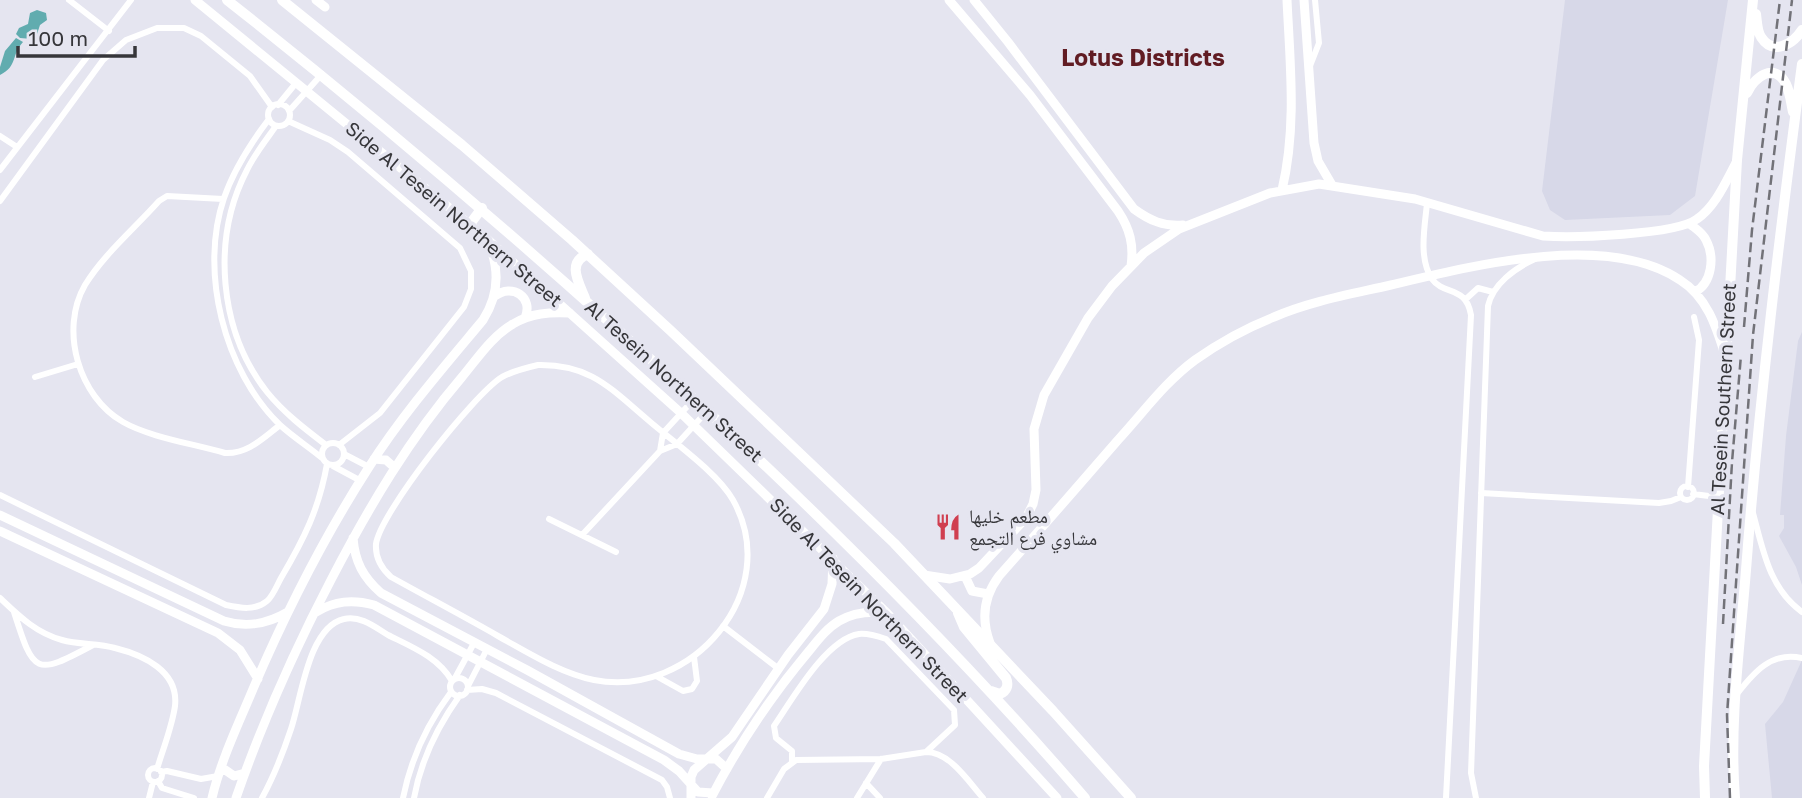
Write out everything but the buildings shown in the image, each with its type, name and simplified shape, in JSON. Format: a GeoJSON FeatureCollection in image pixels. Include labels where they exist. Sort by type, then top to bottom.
{"type":"FeatureCollection","features":[{"type":"Feature","properties":{"kind":"main road","name":"Al Tesein Northern Street"},"geometry":{"type":"LineString","coordinates":[[227,0],[482,208],[708,410],[869,566],[990,691],[1086,798]]}},
{"type":"Feature","properties":{"kind":"main road","name":"Al Tesein Northern Street"},"geometry":{"type":"LineString","coordinates":[[282,0],[463,145],[588,254],[808,461],[924,575],[1131,798]]}},
{"type":"Feature","properties":{"kind":"main road"},"geometry":{"type":"LineString","coordinates":[[1753,0],[1758,33],[1769,44],[1790,44],[1802,30]]}},
{"type":"Feature","properties":{"kind":"main road","name":"Al Tesein Southern Street"},"geometry":{"type":"LineString","coordinates":[[1705,793],[1717,498],[1737,160],[1753,0]]}},
{"type":"Feature","properties":{"kind":"main road","name":"Al Tesein Southern Street"},"geometry":{"type":"LineString","coordinates":[[1735,798],[1736,695],[1751,506],[1768,335],[1802,64]]}},
{"type":"Feature","properties":{"kind":"main road"},"geometry":{"type":"LineString","coordinates":[[1745,98],[1757,78],[1765,74],[1778,76],[1787,86],[1795,120]]}},
{"type":"Feature","properties":{"kind":"main road"},"geometry":{"type":"LineString","coordinates":[[470,224],[482,208]]}},
{"type":"Feature","properties":{"kind":"main road"},"geometry":{"type":"LineString","coordinates":[[587,301],[575,266],[578,260],[588,254]]}},
{"type":"Feature","properties":{"kind":"main road"},"geometry":{"type":"LineString","coordinates":[[957,610],[964,627],[1008,681],[1003,692],[996,694],[990,691]]}},
{"type":"Feature","properties":{"kind":"street"},"geometry":{"type":"LineString","coordinates":[[69,0],[110,31]]}},
{"type":"Feature","properties":{"kind":"street"},"geometry":{"type":"LineString","coordinates":[[0,170],[110,31],[131,0]]}},
{"type":"Feature","properties":{"kind":"street","name":"Side Al Tesein Northern Street"},"geometry":{"type":"LineString","coordinates":[[195,0],[470,224],[681,413],[887,612],[1057,798]]}},
{"type":"Feature","properties":{"kind":"street"},"geometry":{"type":"LineString","coordinates":[[316,0],[325,8]]}},
{"type":"Feature","properties":{"kind":"street"},"geometry":{"type":"LineString","coordinates":[[949,0],[1030,95],[1125,221],[1132,243],[1131,265]]}},
{"type":"Feature","properties":{"kind":"street"},"geometry":{"type":"LineString","coordinates":[[974,0],[1134,209],[1165,225],[1188,224]]}},
{"type":"Feature","properties":{"kind":"street"},"geometry":{"type":"LineString","coordinates":[[1282,190],[1292,125],[1287,0]]}},
{"type":"Feature","properties":{"kind":"street"},"geometry":{"type":"LineString","coordinates":[[1304,0],[1314,143],[1318,161],[1332,185]]}},
{"type":"Feature","properties":{"kind":"street"},"geometry":{"type":"LineString","coordinates":[[1308,68],[1319,43],[1315,0]]}},
{"type":"Feature","properties":{"kind":"street"},"geometry":{"type":"LineString","coordinates":[[0,201],[103,60],[126,40],[157,28],[184,29],[201,36],[250,76],[275,106]]}},
{"type":"Feature","properties":{"kind":"street"},"geometry":{"type":"LineString","coordinates":[[322,75],[289,111],[288,121],[276,126],[247,169],[233,202],[225,242],[225,279],[230,314],[238,341],[252,371],[287,414],[326,446]]}},
{"type":"Feature","properties":{"kind":"street"},"geometry":{"type":"LineString","coordinates":[[276,126],[269,119],[268,113],[296,83]]}},
{"type":"Feature","properties":{"kind":"street"},"geometry":{"type":"LineString","coordinates":[[275,106],[284,106],[289,111]]}},
{"type":"Feature","properties":{"kind":"street"},"geometry":{"type":"LineString","coordinates":[[269,119],[251,143],[223,199],[217,229],[214,275],[220,320],[237,364],[258,398],[280,425],[327,463],[361,481]]}},
{"type":"Feature","properties":{"kind":"street"},"geometry":{"type":"LineString","coordinates":[[288,121],[330,140],[348,152],[460,248],[471,271],[471,289],[464,307],[380,413],[339,445]]}},
{"type":"Feature","properties":{"kind":"street"},"geometry":{"type":"LineString","coordinates":[[0,136],[17,147]]}},
{"type":"Feature","properties":{"kind":"street"},"geometry":{"type":"LineString","coordinates":[[924,575],[950,579],[965,576],[979,568],[1022,524],[1030,511],[1036,490],[1034,429],[1044,395],[1102,298],[1131,265],[1155,244],[1188,224],[1282,190],[1307,185],[1332,185],[1427,203],[1553,237],[1671,229],[1690,224],[1712,205],[1737,160]]}},
{"type":"Feature","properties":{"kind":"street"},"geometry":{"type":"LineString","coordinates":[[223,199],[167,196],[159,201],[100,264],[84,288],[75,314],[78,364],[84,380],[102,407],[145,432],[236,454],[247,450],[280,425]]}},
{"type":"Feature","properties":{"kind":"street"},"geometry":{"type":"LineString","coordinates":[[1427,203],[1424,245],[1430,275],[1437,284],[1459,293],[1465,299],[1471,314],[1446,798]]}},
{"type":"Feature","properties":{"kind":"street"},"geometry":{"type":"LineString","coordinates":[[1690,224],[1705,238],[1710,251],[1709,278],[1704,286],[1695,292]]}},
{"type":"Feature","properties":{"kind":"street"},"geometry":{"type":"LineString","coordinates":[[212,798],[220,771],[258,678],[288,612],[361,481],[425,389],[483,320],[495,296],[497,276],[494,256],[485,237]]}},
{"type":"Feature","properties":{"kind":"street"},"geometry":{"type":"LineString","coordinates":[[991,645],[985,620],[988,594],[999,576],[1158,395],[1176,375],[1194,361],[1233,336],[1285,312],[1318,301],[1481,264],[1538,258],[1611,256],[1628,258],[1666,271],[1695,292],[1714,320],[1726,356]]}},
{"type":"Feature","properties":{"kind":"street"},"geometry":{"type":"LineString","coordinates":[[1476,798],[1471,773],[1487,311],[1493,292],[1515,270],[1538,258]]}},
{"type":"Feature","properties":{"kind":"street"},"geometry":{"type":"LineString","coordinates":[[1465,299],[1478,288],[1493,292]]}},
{"type":"Feature","properties":{"kind":"street"},"geometry":{"type":"LineString","coordinates":[[495,296],[505,290],[517,292],[526,301],[525,318]]}},
{"type":"Feature","properties":{"kind":"street"},"geometry":{"type":"LineString","coordinates":[[236,798],[295,649],[371,505],[395,468],[441,402],[499,333],[525,318],[547,313],[570,313]]}},
{"type":"Feature","properties":{"kind":"street"},"geometry":{"type":"LineString","coordinates":[[1693,317],[1699,340],[1688,487],[1693,494],[1717,498]]}},
{"type":"Feature","properties":{"kind":"street"},"geometry":{"type":"LineString","coordinates":[[35,377],[78,364]]}},
{"type":"Feature","properties":{"kind":"street"},"geometry":{"type":"LineString","coordinates":[[538,365],[566,366],[592,376],[677,444],[721,484],[733,500],[746,542],[746,564],[735,607],[723,626],[694,657],[656,677],[632,682],[595,680],[562,670],[391,577],[384,570],[376,551],[380,532],[413,479],[441,442],[487,388],[519,369],[538,365]]}},
{"type":"Feature","properties":{"kind":"street"},"geometry":{"type":"LineString","coordinates":[[660,452],[663,433],[695,398]]}},
{"type":"Feature","properties":{"kind":"street"},"geometry":{"type":"LineString","coordinates":[[582,535],[660,452],[677,444],[708,410]]}},
{"type":"Feature","properties":{"kind":"street"},"geometry":{"type":"LineString","coordinates":[[0,495],[226,605],[242,609],[256,607],[268,600],[296,551],[316,512],[327,463],[322,451],[326,446],[332,443],[339,445],[344,454],[372,463],[386,460],[395,468]]}},
{"type":"Feature","properties":{"kind":"street"},"geometry":{"type":"LineString","coordinates":[[327,463],[342,461],[344,454]]}},
{"type":"Feature","properties":{"kind":"street"},"geometry":{"type":"LineString","coordinates":[[1464,461],[1482,463]]}},
{"type":"Feature","properties":{"kind":"street"},"geometry":{"type":"LineString","coordinates":[[1681,497],[1681,489],[1688,487]]}},
{"type":"Feature","properties":{"kind":"street"},"geometry":{"type":"LineString","coordinates":[[1480,493],[1659,503],[1668,503],[1681,497]]}},
{"type":"Feature","properties":{"kind":"street"},"geometry":{"type":"LineString","coordinates":[[354,494],[359,504],[371,505]]}},
{"type":"Feature","properties":{"kind":"street"},"geometry":{"type":"LineString","coordinates":[[1681,497],[1687,500],[1693,494]]}},
{"type":"Feature","properties":{"kind":"street"},"geometry":{"type":"LineString","coordinates":[[1751,506],[1776,586],[1788,601],[1802,612]]}},
{"type":"Feature","properties":{"kind":"street"},"geometry":{"type":"LineString","coordinates":[[0,515],[233,624],[262,623],[288,612]]}},
{"type":"Feature","properties":{"kind":"street"},"geometry":{"type":"LineString","coordinates":[[549,519],[616,552]]}},
{"type":"Feature","properties":{"kind":"street"},"geometry":{"type":"LineString","coordinates":[[0,531],[226,639],[250,663],[258,678]]}},
{"type":"Feature","properties":{"kind":"street"},"geometry":{"type":"LineString","coordinates":[[353,538],[360,569],[369,583],[382,593],[679,754],[716,759],[727,769]]}},
{"type":"Feature","properties":{"kind":"street"},"geometry":{"type":"LineString","coordinates":[[691,798],[690,785],[694,770],[732,737],[779,668],[817,620],[830,597],[833,558]]}},
{"type":"Feature","properties":{"kind":"street"},"geometry":{"type":"LineString","coordinates":[[965,576],[972,591],[988,594]]}},
{"type":"Feature","properties":{"kind":"street"},"geometry":{"type":"LineString","coordinates":[[0,598],[44,634],[62,640],[116,648],[152,662],[170,680],[175,706],[159,770],[162,777],[156,782],[149,798]]}},
{"type":"Feature","properties":{"kind":"street"},"geometry":{"type":"LineString","coordinates":[[314,613],[343,601],[374,605],[664,760],[679,771],[690,785],[712,796],[788,676],[828,629],[850,615],[887,612]]}},
{"type":"Feature","properties":{"kind":"street"},"geometry":{"type":"LineString","coordinates":[[13,610],[29,655],[41,664],[57,664],[93,645]]}},
{"type":"Feature","properties":{"kind":"street"},"geometry":{"type":"LineString","coordinates":[[262,798],[278,767],[293,726],[302,680],[321,637],[337,621],[360,619],[432,659],[444,668],[453,680]]}},
{"type":"Feature","properties":{"kind":"street"},"geometry":{"type":"LineString","coordinates":[[817,620],[828,629]]}},
{"type":"Feature","properties":{"kind":"street"},"geometry":{"type":"LineString","coordinates":[[226,639],[233,624]]}},
{"type":"Feature","properties":{"kind":"street"},"geometry":{"type":"LineString","coordinates":[[723,626],[779,668]]}},
{"type":"Feature","properties":{"kind":"street"},"geometry":{"type":"LineString","coordinates":[[793,761],[792,751],[776,738],[775,726],[803,684],[835,646],[846,638],[859,634],[873,634],[886,639],[954,710],[955,725],[926,752]]}},
{"type":"Feature","properties":{"kind":"street"},"geometry":{"type":"LineString","coordinates":[[403,798],[409,770],[421,740],[452,692],[453,680],[474,643]]}},
{"type":"Feature","properties":{"kind":"street"},"geometry":{"type":"LineString","coordinates":[[510,661],[517,646]]}},
{"type":"Feature","properties":{"kind":"street"},"geometry":{"type":"LineString","coordinates":[[414,798],[421,767],[433,736],[467,688],[487,649]]}},
{"type":"Feature","properties":{"kind":"street"},"geometry":{"type":"LineString","coordinates":[[527,670],[534,655]]}},
{"type":"Feature","properties":{"kind":"street"},"geometry":{"type":"LineString","coordinates":[[1736,695],[1771,660],[1787,656],[1802,658]]}},
{"type":"Feature","properties":{"kind":"street"},"geometry":{"type":"LineString","coordinates":[[656,677],[679,690],[692,689],[697,681],[694,657]]}},
{"type":"Feature","properties":{"kind":"street"},"geometry":{"type":"LineString","coordinates":[[453,680],[463,679],[467,688]]}},
{"type":"Feature","properties":{"kind":"street"},"geometry":{"type":"LineString","coordinates":[[467,688],[495,693],[662,780],[670,798]]}},
{"type":"Feature","properties":{"kind":"street"},"geometry":{"type":"LineString","coordinates":[[452,692],[460,695]]}},
{"type":"Feature","properties":{"kind":"street"},"geometry":{"type":"LineString","coordinates":[[767,798],[783,769],[793,761],[881,760],[933,752],[947,758],[984,798]]}},
{"type":"Feature","properties":{"kind":"street"},"geometry":{"type":"LineString","coordinates":[[857,798],[881,760]]}},
{"type":"Feature","properties":{"kind":"street"},"geometry":{"type":"LineString","coordinates":[[194,798],[162,788],[149,779],[148,773],[152,769],[201,779],[220,771],[234,776],[245,773]]}},
{"type":"Feature","properties":{"kind":"street"},"geometry":{"type":"LineString","coordinates":[[866,783],[880,798]]}},
{"type":"Feature","properties":{"kind":"street"},"geometry":{"type":"LineString","coordinates":[[1697,798],[1705,793]]}},
{"type":"Feature","properties":{"kind":"shaded area"},"geometry":{"type":"Polygon","coordinates":[[[1565,0],[1728,0],[1695,196],[1670,215],[1565,220],[1550,210],[1542,191],[1565,0]]]}},
{"type":"Feature","properties":{"kind":"shaded area"},"geometry":{"type":"Polygon","coordinates":[[[1802,332],[1802,585],[1796,567],[1779,536],[1784,528],[1784,515],[1780,515],[1786,436],[1798,341],[1802,332]]]}},
{"type":"Feature","properties":{"kind":"shaded area"},"geometry":{"type":"Polygon","coordinates":[[[1802,660],[1802,798],[1772,798],[1765,724],[1783,702],[1802,660]]]}},
{"type":"Feature","properties":{"kind":"water"},"geometry":{"type":"Polygon","coordinates":[[[37,10],[46,13],[47,20],[40,25],[32,39],[20,38],[16,34],[19,28],[28,24],[30,13],[37,10]]]}},
{"type":"Feature","properties":{"kind":"water"},"geometry":{"type":"Polygon","coordinates":[[[16,38],[23,42],[10,68],[0,75],[5,51],[16,38]]]}},
{"type":"Feature","properties":{"kind":"railway"},"geometry":{"type":"LineString","coordinates":[[1744,327],[1752,230],[1780,0]]}},
{"type":"Feature","properties":{"kind":"railway"},"geometry":{"type":"LineString","coordinates":[[1730,798],[1727,715],[1753,335],[1792,0]]}},
{"type":"Feature","properties":{"kind":"railway"},"geometry":{"type":"LineString","coordinates":[[1723,624],[1741,355]]}},
{"type":"Feature","properties":{"kind":"place","name":"مطعم خليها مشاوي فرع التجمع"},"geometry":{"type":"Point","coordinates":[948,527]}},
{"type":"Feature","properties":{"kind":"district","name":"Lotus Districts"},"geometry":{"type":"Point","coordinates":[1143,58]}}]}
